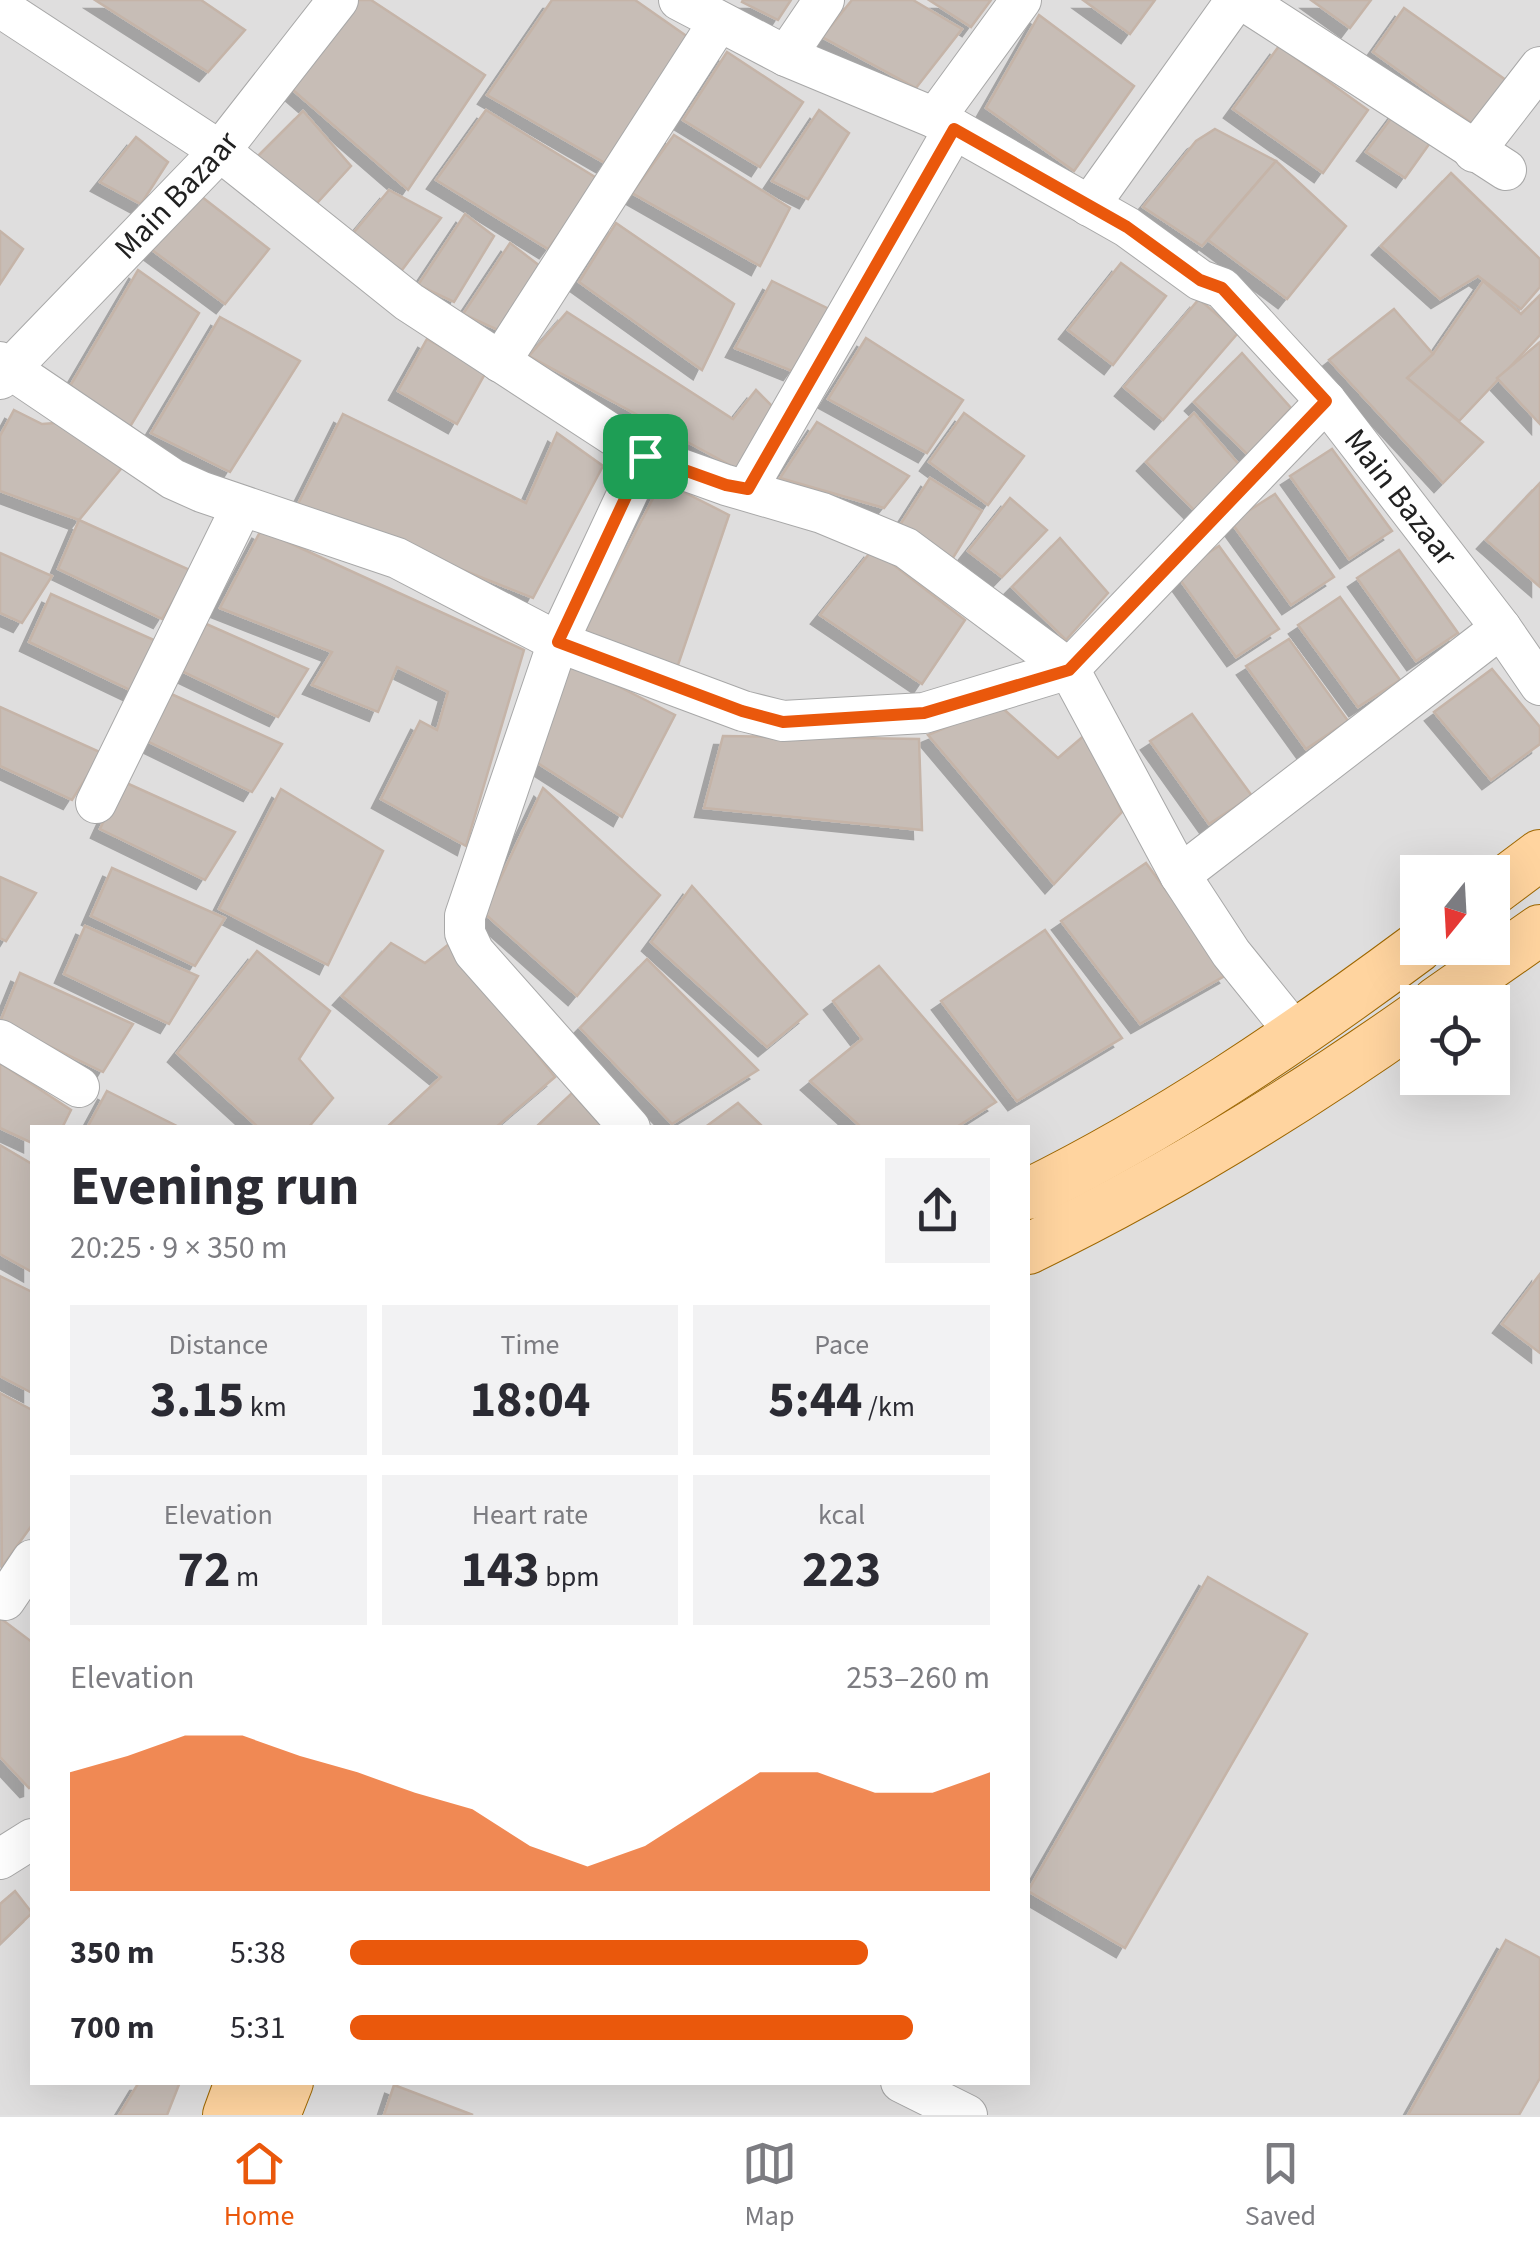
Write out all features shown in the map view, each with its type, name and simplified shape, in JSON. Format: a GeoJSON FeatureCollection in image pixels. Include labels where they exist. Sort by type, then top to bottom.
{"type":"FeatureCollection","features":[{"type":"Feature","properties":{"kind":"main road"},"geometry":{"type":"LineString","coordinates":[[1510,878],[1540,856]]}},
{"type":"Feature","properties":{"kind":"main road"},"geometry":{"type":"LineString","coordinates":[[1461,985],[1540,930]]}},
{"type":"Feature","properties":{"kind":"main road"},"geometry":{"type":"LineString","coordinates":[[1030,1193],[1103,1157],[1298,1036],[1400,960]]}},
{"type":"Feature","properties":{"kind":"main road"},"geometry":{"type":"LineString","coordinates":[[1030,1248],[1145,1190],[1330,1078],[1400,1029]]}},
{"type":"Feature","properties":{"kind":"main road"},"geometry":{"type":"LineString","coordinates":[[228,2115],[239,2085]]}},
{"type":"Feature","properties":{"kind":"main road"},"geometry":{"type":"LineString","coordinates":[[275,2115],[287,2085]]}},
{"type":"Feature","properties":{"kind":"street","name":"Main Bazaar"},"geometry":{"type":"LineString","coordinates":[[3,369],[220,151],[338,0]]}},
{"type":"Feature","properties":{"kind":"street","name":"Main Bazaar"},"geometry":{"type":"LineString","coordinates":[[678,0],[786,56],[944,124],[1127,227],[1200,280],[1222,288],[1326,401],[1540,684]]}},
{"type":"Feature","properties":{"kind":"street"},"geometry":{"type":"LineString","coordinates":[[786,56],[824,0]]}},
{"type":"Feature","properties":{"kind":"street"},"geometry":{"type":"LineString","coordinates":[[748,489],[944,124],[1020,0]]}},
{"type":"Feature","properties":{"kind":"street"},"geometry":{"type":"LineString","coordinates":[[1089,206],[1240,0],[1490,161],[1540,67]]}},
{"type":"Feature","properties":{"kind":"street"},"geometry":{"type":"LineString","coordinates":[[0,7],[220,151],[409,302],[645,456],[822,513],[906,548],[1069,670],[1180,875],[1231,952],[1298,1036]]}},
{"type":"Feature","properties":{"kind":"street"},"geometry":{"type":"LineString","coordinates":[[500,362],[718,23]]}},
{"type":"Feature","properties":{"kind":"street"},"geometry":{"type":"LineString","coordinates":[[3,369],[172,479],[398,558],[558,642],[742,711],[783,722],[924,713],[1069,670],[1326,401]]}},
{"type":"Feature","properties":{"kind":"street"},"geometry":{"type":"LineString","coordinates":[[627,1125],[474,952],[465,934],[465,916],[558,642],[645,456]]}},
{"type":"Feature","properties":{"kind":"street"},"geometry":{"type":"LineString","coordinates":[[96,803],[242,506]]}},
{"type":"Feature","properties":{"kind":"street"},"geometry":{"type":"LineString","coordinates":[[1180,875],[1501,628]]}},
{"type":"Feature","properties":{"kind":"street"},"geometry":{"type":"LineString","coordinates":[[0,1040],[79,1087]]}},
{"type":"Feature","properties":{"kind":"street"},"geometry":{"type":"LineString","coordinates":[[12,1605],[30,1564]]}},
{"type":"Feature","properties":{"kind":"street"},"geometry":{"type":"LineString","coordinates":[[0,1859],[30,1840]]}},
{"type":"Feature","properties":{"kind":"street"},"geometry":{"type":"LineString","coordinates":[[904,2095],[967,2115]]}},
{"type":"Feature","properties":{"kind":"shaded area"},"geometry":{"type":"Polygon","coordinates":[[[0,0],[1540,0],[1540,2115],[0,2115],[0,0]]]}},
{"type":"Feature","properties":{"kind":"building"},"geometry":{"type":"Polygon","coordinates":[[[95,0],[201,0],[245,30],[208,72],[95,0]]]}},
{"type":"Feature","properties":{"kind":"building"},"geometry":{"type":"Polygon","coordinates":[[[353,0],[371,0],[485,75],[408,190],[286,84],[353,0]]]}},
{"type":"Feature","properties":{"kind":"building"},"geometry":{"type":"Polygon","coordinates":[[[552,0],[635,0],[688,37],[605,163],[487,95],[552,0]]]}},
{"type":"Feature","properties":{"kind":"building"},"geometry":{"type":"Polygon","coordinates":[[[743,0],[791,0],[778,20],[743,0]]]}},
{"type":"Feature","properties":{"kind":"building"},"geometry":{"type":"Polygon","coordinates":[[[852,0],[913,0],[962,29],[916,88],[822,37],[852,0]]]}},
{"type":"Feature","properties":{"kind":"building"},"geometry":{"type":"Polygon","coordinates":[[[929,0],[991,0],[971,27],[929,0]]]}},
{"type":"Feature","properties":{"kind":"building"},"geometry":{"type":"Polygon","coordinates":[[[1083,0],[1155,0],[1130,34],[1083,0]]]}},
{"type":"Feature","properties":{"kind":"building"},"geometry":{"type":"Polygon","coordinates":[[[1311,0],[1371,0],[1350,28],[1311,0]]]}},
{"type":"Feature","properties":{"kind":"building"},"geometry":{"type":"Polygon","coordinates":[[[1404,8],[1506,80],[1474,125],[1373,52],[1404,8]]]}},
{"type":"Feature","properties":{"kind":"building"},"geometry":{"type":"Polygon","coordinates":[[[1039,15],[1134,86],[1074,171],[986,108],[1039,15]]]}},
{"type":"Feature","properties":{"kind":"building"},"geometry":{"type":"Polygon","coordinates":[[[1279,46],[1368,110],[1323,173],[1233,109],[1279,46]]]}},
{"type":"Feature","properties":{"kind":"building"},"geometry":{"type":"Polygon","coordinates":[[[727,52],[803,102],[760,167],[683,120],[727,52]]]}},
{"type":"Feature","properties":{"kind":"building"},"geometry":{"type":"Polygon","coordinates":[[[1401,105],[1435,136],[1405,178],[1366,152],[1401,105]]]}},
{"type":"Feature","properties":{"kind":"building"},"geometry":{"type":"Polygon","coordinates":[[[486,110],[600,180],[548,249],[436,180],[486,110]]]}},
{"type":"Feature","properties":{"kind":"building"},"geometry":{"type":"Polygon","coordinates":[[[819,110],[849,133],[808,199],[772,181],[819,110]]]}},
{"type":"Feature","properties":{"kind":"building"},"geometry":{"type":"Polygon","coordinates":[[[303,111],[351,166],[308,213],[255,159],[303,111]]]}},
{"type":"Feature","properties":{"kind":"building"},"geometry":{"type":"Polygon","coordinates":[[[1215,129],[1276,161],[1202,246],[1143,207],[1196,141],[1215,129]]]}},
{"type":"Feature","properties":{"kind":"building"},"geometry":{"type":"Polygon","coordinates":[[[674,135],[790,208],[760,266],[632,193],[674,135]]]}},
{"type":"Feature","properties":{"kind":"building"},"geometry":{"type":"Polygon","coordinates":[[[136,137],[168,162],[141,204],[100,182],[136,137]]]}},
{"type":"Feature","properties":{"kind":"building"},"geometry":{"type":"Polygon","coordinates":[[[1276,161],[1346,226],[1287,299],[1208,240],[1276,161]]]}},
{"type":"Feature","properties":{"kind":"building"},"geometry":{"type":"Polygon","coordinates":[[[1451,173],[1540,259],[1540,287],[1521,309],[1478,276],[1440,299],[1381,246],[1451,173]]]}},
{"type":"Feature","properties":{"kind":"building"},"geometry":{"type":"Polygon","coordinates":[[[193,190],[269,249],[225,304],[152,250],[193,190]]]}},
{"type":"Feature","properties":{"kind":"building"},"geometry":{"type":"Polygon","coordinates":[[[389,190],[441,218],[402,270],[350,237],[389,190]]]}},
{"type":"Feature","properties":{"kind":"building"},"geometry":{"type":"Polygon","coordinates":[[[465,214],[494,236],[454,302],[418,285],[465,214]]]}},
{"type":"Feature","properties":{"kind":"building"},"geometry":{"type":"Polygon","coordinates":[[[616,223],[734,304],[702,370],[579,282],[616,223]]]}},
{"type":"Feature","properties":{"kind":"building"},"geometry":{"type":"Polygon","coordinates":[[[0,231],[23,249],[0,284],[0,231]]]}},
{"type":"Feature","properties":{"kind":"building"},"geometry":{"type":"Polygon","coordinates":[[[510,243],[540,266],[500,331],[463,314],[510,243]]]}},
{"type":"Feature","properties":{"kind":"building"},"geometry":{"type":"Polygon","coordinates":[[[1121,263],[1166,296],[1113,365],[1068,330],[1121,263]]]}},
{"type":"Feature","properties":{"kind":"building"},"geometry":{"type":"Polygon","coordinates":[[[138,270],[199,313],[125,435],[66,393],[138,270]]]}},
{"type":"Feature","properties":{"kind":"building"},"geometry":{"type":"Polygon","coordinates":[[[772,281],[835,312],[792,371],[735,348],[772,281]]]}},
{"type":"Feature","properties":{"kind":"building"},"geometry":{"type":"Polygon","coordinates":[[[1483,281],[1521,314],[1540,295],[1540,335],[1459,421],[1407,378],[1433,354],[1483,281]]]}},
{"type":"Feature","properties":{"kind":"building"},"geometry":{"type":"Polygon","coordinates":[[[1199,299],[1238,333],[1163,420],[1124,387],[1199,299]]]}},
{"type":"Feature","properties":{"kind":"building"},"geometry":{"type":"Polygon","coordinates":[[[1394,309],[1433,354],[1407,378],[1483,442],[1443,483],[1329,360],[1394,309]]]}},
{"type":"Feature","properties":{"kind":"building"},"geometry":{"type":"Polygon","coordinates":[[[567,312],[733,419],[756,390],[772,406],[739,470],[529,356],[567,312]]]}},
{"type":"Feature","properties":{"kind":"building"},"geometry":{"type":"Polygon","coordinates":[[[220,317],[300,361],[230,472],[151,433],[220,317]]]}},
{"type":"Feature","properties":{"kind":"building"},"geometry":{"type":"Polygon","coordinates":[[[866,338],[963,400],[927,453],[828,399],[866,338]]]}},
{"type":"Feature","properties":{"kind":"building"},"geometry":{"type":"Polygon","coordinates":[[[427,339],[486,372],[457,424],[398,391],[427,339]]]}},
{"type":"Feature","properties":{"kind":"building"},"geometry":{"type":"Polygon","coordinates":[[[1540,342],[1540,424],[1497,378],[1540,342]]]}},
{"type":"Feature","properties":{"kind":"building"},"geometry":{"type":"Polygon","coordinates":[[[1242,353],[1291,408],[1248,455],[1194,402],[1242,353]]]}},
{"type":"Feature","properties":{"kind":"building"},"geometry":{"type":"Polygon","coordinates":[[[14,410],[42,424],[69,422],[129,459],[79,520],[0,491],[0,436],[14,410]]]}},
{"type":"Feature","properties":{"kind":"building"},"geometry":{"type":"Polygon","coordinates":[[[964,413],[1024,456],[988,505],[929,462],[964,413]]]}},
{"type":"Feature","properties":{"kind":"building"},"geometry":{"type":"Polygon","coordinates":[[[1194,413],[1242,468],[1199,515],[1146,462],[1194,413]]]}},
{"type":"Feature","properties":{"kind":"building"},"geometry":{"type":"Polygon","coordinates":[[[343,414],[526,503],[557,433],[603,466],[533,598],[298,504],[343,414]]]}},
{"type":"Feature","properties":{"kind":"building"},"geometry":{"type":"Polygon","coordinates":[[[817,422],[909,476],[884,508],[780,478],[817,422]]]}},
{"type":"Feature","properties":{"kind":"building"},"geometry":{"type":"Polygon","coordinates":[[[1332,449],[1392,531],[1349,559],[1290,476],[1332,449]]]}},
{"type":"Feature","properties":{"kind":"building"},"geometry":{"type":"Polygon","coordinates":[[[930,478],[982,511],[951,561],[898,528],[930,478]]]}},
{"type":"Feature","properties":{"kind":"building"},"geometry":{"type":"Polygon","coordinates":[[[662,481],[729,515],[677,668],[582,635],[662,481]]]}},
{"type":"Feature","properties":{"kind":"building"},"geometry":{"type":"Polygon","coordinates":[[[1540,483],[1540,587],[1486,540],[1540,483]]]}},
{"type":"Feature","properties":{"kind":"building"},"geometry":{"type":"Polygon","coordinates":[[[1275,494],[1334,577],[1291,605],[1231,522],[1275,494]]]}},
{"type":"Feature","properties":{"kind":"building"},"geometry":{"type":"Polygon","coordinates":[[[1010,498],[1047,530],[1002,577],[968,551],[1010,498]]]}},
{"type":"Feature","properties":{"kind":"building"},"geometry":{"type":"Polygon","coordinates":[[[79,520],[192,571],[162,619],[58,569],[79,520]]]}},
{"type":"Feature","properties":{"kind":"building"},"geometry":{"type":"Polygon","coordinates":[[[261,530],[524,650],[466,846],[381,799],[420,721],[437,730],[448,692],[397,667],[378,712],[312,685],[332,652],[220,608],[261,530]]]}},
{"type":"Feature","properties":{"kind":"building"},"geometry":{"type":"Polygon","coordinates":[[[1060,538],[1108,593],[1066,640],[1012,587],[1060,538]]]}},
{"type":"Feature","properties":{"kind":"building"},"geometry":{"type":"Polygon","coordinates":[[[1219,546],[1279,629],[1236,657],[1176,574],[1219,546]]]}},
{"type":"Feature","properties":{"kind":"building"},"geometry":{"type":"Polygon","coordinates":[[[873,549],[965,620],[922,684],[820,615],[873,549]]]}},
{"type":"Feature","properties":{"kind":"building"},"geometry":{"type":"Polygon","coordinates":[[[1399,550],[1458,633],[1416,661],[1357,578],[1399,550]]]}},
{"type":"Feature","properties":{"kind":"building"},"geometry":{"type":"Polygon","coordinates":[[[0,553],[52,576],[22,623],[0,613],[0,553]]]}},
{"type":"Feature","properties":{"kind":"building"},"geometry":{"type":"Polygon","coordinates":[[[51,594],[163,644],[134,692],[29,642],[51,594]]]}},
{"type":"Feature","properties":{"kind":"building"},"geometry":{"type":"Polygon","coordinates":[[[1340,597],[1400,680],[1358,707],[1298,625],[1340,597]]]}},
{"type":"Feature","properties":{"kind":"building"},"geometry":{"type":"Polygon","coordinates":[[[195,619],[308,669],[278,717],[173,667],[195,619]]]}},
{"type":"Feature","properties":{"kind":"building"},"geometry":{"type":"Polygon","coordinates":[[[1289,639],[1348,721],[1306,749],[1246,666],[1289,639]]]}},
{"type":"Feature","properties":{"kind":"building"},"geometry":{"type":"Polygon","coordinates":[[[572,663],[675,715],[622,817],[533,760],[572,663]]]}},
{"type":"Feature","properties":{"kind":"building"},"geometry":{"type":"Polygon","coordinates":[[[1492,669],[1540,727],[1540,744],[1491,780],[1434,712],[1492,669]]]}},
{"type":"Feature","properties":{"kind":"building"},"geometry":{"type":"Polygon","coordinates":[[[169,693],[282,744],[252,792],[147,741],[169,693]]]}},
{"type":"Feature","properties":{"kind":"building"},"geometry":{"type":"Polygon","coordinates":[[[999,705],[1058,758],[1087,733],[1122,812],[1054,884],[928,735],[999,705]]]}},
{"type":"Feature","properties":{"kind":"building"},"geometry":{"type":"Polygon","coordinates":[[[0,707],[102,753],[72,800],[0,766],[0,707]]]}},
{"type":"Feature","properties":{"kind":"building"},"geometry":{"type":"Polygon","coordinates":[[[1192,714],[1252,796],[1209,824],[1150,741],[1192,714]]]}},
{"type":"Feature","properties":{"kind":"building"},"geometry":{"type":"Polygon","coordinates":[[[723,736],[919,739],[922,830],[704,808],[723,736]]]}},
{"type":"Feature","properties":{"kind":"building"},"geometry":{"type":"Polygon","coordinates":[[[122,781],[235,832],[205,880],[100,829],[122,781]]]}},
{"type":"Feature","properties":{"kind":"building"},"geometry":{"type":"Polygon","coordinates":[[[543,788],[660,895],[577,996],[484,913],[543,788]]]}},
{"type":"Feature","properties":{"kind":"building"},"geometry":{"type":"Polygon","coordinates":[[[281,789],[383,851],[328,965],[219,909],[281,789]]]}},
{"type":"Feature","properties":{"kind":"building"},"geometry":{"type":"Polygon","coordinates":[[[1146,863],[1228,974],[1140,1024],[1061,921],[1146,863]]]}},
{"type":"Feature","properties":{"kind":"building"},"geometry":{"type":"Polygon","coordinates":[[[112,868],[225,918],[195,966],[91,916],[112,868]]]}},
{"type":"Feature","properties":{"kind":"building"},"geometry":{"type":"Polygon","coordinates":[[[0,877],[36,893],[6,941],[0,938],[0,877]]]}},
{"type":"Feature","properties":{"kind":"building"},"geometry":{"type":"Polygon","coordinates":[[[692,886],[807,1014],[767,1047],[651,942],[692,886]]]}},
{"type":"Feature","properties":{"kind":"building"},"geometry":{"type":"Polygon","coordinates":[[[85,926],[198,976],[169,1024],[64,974],[85,926]]]}},
{"type":"Feature","properties":{"kind":"building"},"geometry":{"type":"Polygon","coordinates":[[[1045,930],[1122,1038],[1017,1101],[941,1001],[1045,930]]]}},
{"type":"Feature","properties":{"kind":"building"},"geometry":{"type":"Polygon","coordinates":[[[391,943],[425,963],[449,944],[555,1077],[499,1125],[389,1125],[441,1077],[342,996],[391,943]]]}},
{"type":"Feature","properties":{"kind":"building"},"geometry":{"type":"Polygon","coordinates":[[[257,951],[330,1011],[299,1059],[333,1098],[310,1125],[256,1125],[177,1053],[257,951]]]}},
{"type":"Feature","properties":{"kind":"building"},"geometry":{"type":"Polygon","coordinates":[[[647,959],[758,1070],[672,1124],[580,1028],[647,959]]]}},
{"type":"Feature","properties":{"kind":"building"},"geometry":{"type":"Polygon","coordinates":[[[879,966],[996,1102],[960,1125],[859,1125],[810,1081],[862,1039],[833,1001],[879,966]]]}},
{"type":"Feature","properties":{"kind":"building"},"geometry":{"type":"Polygon","coordinates":[[[20,973],[133,1024],[103,1072],[0,1022],[20,973]]]}},
{"type":"Feature","properties":{"kind":"building"},"geometry":{"type":"Polygon","coordinates":[[[0,1063],[71,1110],[64,1125],[30,1125],[30,1142],[0,1128],[0,1063]]]}},
{"type":"Feature","properties":{"kind":"building"},"geometry":{"type":"Polygon","coordinates":[[[107,1091],[175,1125],[89,1125],[107,1091]]]}},
{"type":"Feature","properties":{"kind":"building"},"geometry":{"type":"Polygon","coordinates":[[[572,1093],[601,1125],[538,1125],[572,1093]]]}},
{"type":"Feature","properties":{"kind":"building"},"geometry":{"type":"Polygon","coordinates":[[[738,1103],[761,1125],[708,1125],[738,1103]]]}},
{"type":"Feature","properties":{"kind":"building"},"geometry":{"type":"Polygon","coordinates":[[[0,1145],[30,1163],[30,1271],[0,1254],[0,1145]]]}},
{"type":"Feature","properties":{"kind":"building"},"geometry":{"type":"Polygon","coordinates":[[[1540,1274],[1540,1353],[1502,1324],[1540,1274]]]}},
{"type":"Feature","properties":{"kind":"building"},"geometry":{"type":"Polygon","coordinates":[[[0,1276],[30,1291],[30,1392],[0,1376],[0,1276]]]}},
{"type":"Feature","properties":{"kind":"building"},"geometry":{"type":"Polygon","coordinates":[[[0,1393],[30,1409],[30,1528],[2,1567],[0,1393]]]}},
{"type":"Feature","properties":{"kind":"building"},"geometry":{"type":"Polygon","coordinates":[[[1208,1577],[1307,1634],[1125,1948],[1030,1892],[1208,1577]]]}},
{"type":"Feature","properties":{"kind":"building"},"geometry":{"type":"Polygon","coordinates":[[[0,1618],[30,1640],[30,1788],[0,1757],[0,1618]]]}},
{"type":"Feature","properties":{"kind":"building"},"geometry":{"type":"Polygon","coordinates":[[[15,1891],[30,1915],[0,1944],[0,1904],[15,1891]]]}},
{"type":"Feature","properties":{"kind":"building"},"geometry":{"type":"Polygon","coordinates":[[[1506,1940],[1540,1958],[1540,2078],[1519,2115],[1408,2115],[1506,1940]]]}},
{"type":"Feature","properties":{"kind":"building"},"geometry":{"type":"Polygon","coordinates":[[[137,2085],[179,2085],[167,2115],[119,2115],[137,2085]]]}},
{"type":"Feature","properties":{"kind":"building"},"geometry":{"type":"Polygon","coordinates":[[[394,2085],[473,2115],[384,2115],[394,2085]]]}},
{"type":"Feature","properties":{"kind":"route"},"geometry":{"type":"LineString","coordinates":[[954,129],[1127,227],[1200,280],[1222,288],[1326,401],[1069,670],[924,713],[783,722],[742,711],[558,642],[645,456],[748,489],[954,129]]}}]}
